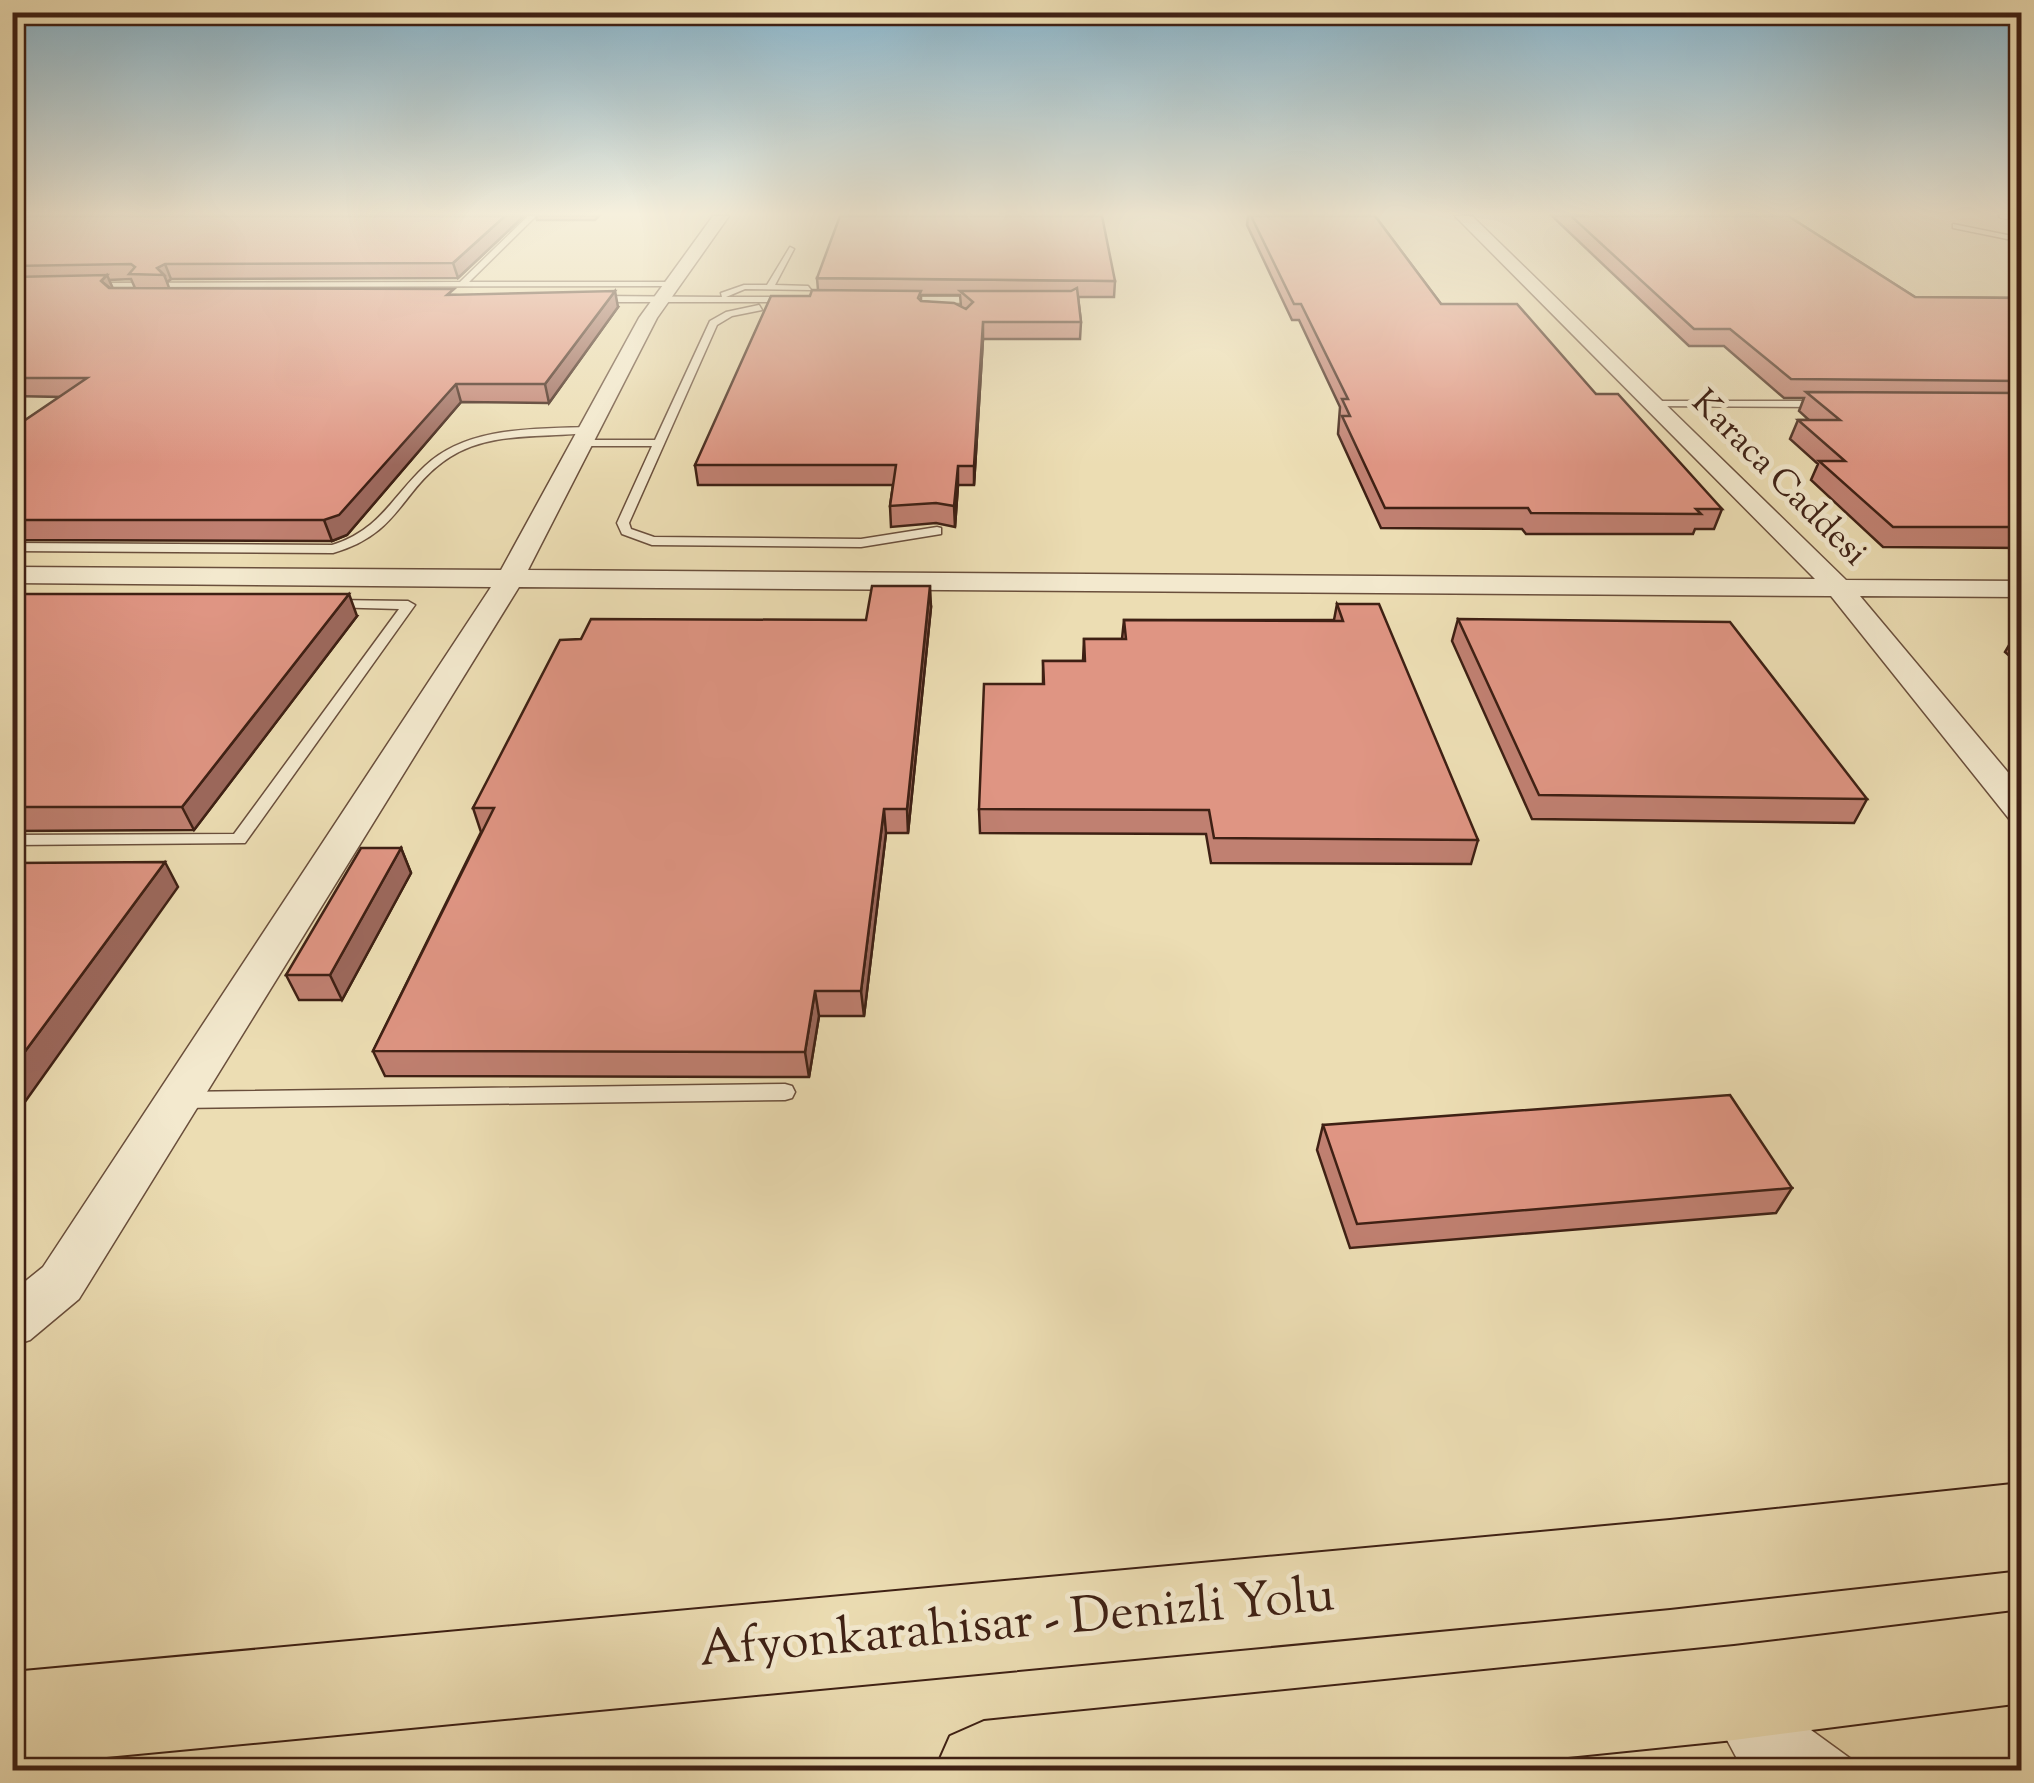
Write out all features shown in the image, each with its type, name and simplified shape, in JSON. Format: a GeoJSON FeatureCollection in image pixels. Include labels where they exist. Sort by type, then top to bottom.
{"type":"FeatureCollection","features":[{"type":"Feature","properties":{"kind":"highway","name":"Afyonkarahisar - Denizli Yolu"},"geometry":{"type":"LineString","coordinates":[[12,1719],[1650,1566],[2022,1526]]}},
{"type":"Feature","properties":{"kind":"highway"},"geometry":{"type":"LineString","coordinates":[[984,1770],[1734,1693],[2022,1656]]}},
{"type":"Feature","properties":{"kind":"street"},"geometry":{"type":"LineString","coordinates":[[12,1323],[61,1283],[512,577],[662,299]]}},
{"type":"Feature","properties":{"kind":"street","name":"Karaca Caddesi"},"geometry":{"type":"LineString","coordinates":[[1547,299],[1838,588],[2022,812]]}},
{"type":"Feature","properties":{"kind":"street"},"geometry":{"type":"LineString","coordinates":[[12,575],[2022,588]]}},
{"type":"Feature","properties":{"kind":"street"},"geometry":{"type":"LineString","coordinates":[[1734,1693],[1779,1770]]}},
{"type":"Feature","properties":{"kind":"lane"},"geometry":{"type":"LineString","coordinates":[[716,299],[819,300]]}},
{"type":"Feature","properties":{"kind":"lane"},"geometry":{"type":"LineString","coordinates":[[961,314],[896,306],[994,300]]}},
{"type":"Feature","properties":{"kind":"lane"},"geometry":{"type":"LineString","coordinates":[[800,309],[745,310],[713,323],[622,523],[626,531],[644,540],[861,543],[937,531]]}},
{"type":"Feature","properties":{"kind":"lane"},"geometry":{"type":"LineString","coordinates":[[1653,404],[1832,404]]}},
{"type":"Feature","properties":{"kind":"lane"},"geometry":{"type":"LineString","coordinates":[[12,547],[333,549],[371,535],[444,457],[517,435],[659,443]]}},
{"type":"Feature","properties":{"kind":"lane"},"geometry":{"type":"LineString","coordinates":[[12,840],[239,838],[408,604],[309,604]]}},
{"type":"Feature","properties":{"kind":"lane"},"geometry":{"type":"LineString","coordinates":[[178,1100],[785,1092]]}},
{"type":"Feature","properties":{"kind":"lane"},"geometry":{"type":"LineString","coordinates":[[12,1286],[61,1283]]}},
{"type":"Feature","properties":{"kind":"lane"},"geometry":{"type":"LineString","coordinates":[[1734,1693],[1840,1770]]}},
{"type":"Feature","properties":{"kind":"building"},"geometry":{"type":"Polygon","coordinates":[[[12,299],[609,299],[545,384],[456,384],[339,515],[324,520],[12,520],[12,429],[87,378],[12,378],[12,299]]]}},
{"type":"Feature","properties":{"kind":"building"},"geometry":{"type":"Polygon","coordinates":[[[770,299],[919,299],[954,303],[966,309],[973,302],[970,299],[1078,299],[1081,322],[983,322],[974,466],[958,466],[954,506],[890,506],[896,465],[695,465],[770,299]]]}},
{"type":"Feature","properties":{"kind":"building"},"geometry":{"type":"Polygon","coordinates":[[[1292,299],[1437,299],[1441,304],[1517,304],[1596,394],[1618,394],[1722,509],[1696,509],[1701,514],[1385,508],[1342,416],[1350,416],[1342,399],[1348,399],[1301,304],[1294,304],[1292,299]]]}},
{"type":"Feature","properties":{"kind":"building"},"geometry":{"type":"Polygon","coordinates":[[[1662,299],[2022,299],[2022,381],[1791,379],[1730,329],[1694,329],[1662,299]]]}},
{"type":"Feature","properties":{"kind":"building"},"geometry":{"type":"Polygon","coordinates":[[[1806,392],[2022,393],[2022,527],[1893,527],[1819,461],[1845,461],[1798,420],[1840,420],[1806,392]]]}},
{"type":"Feature","properties":{"kind":"building"},"geometry":{"type":"Polygon","coordinates":[[[872,586],[930,586],[907,809],[884,809],[861,991],[815,991],[805,1052],[373,1051],[494,808],[473,808],[560,640],[581,639],[591,619],[866,620],[872,586]]]}},
{"type":"Feature","properties":{"kind":"building"},"geometry":{"type":"Polygon","coordinates":[[[12,594],[349,594],[182,807],[12,807],[12,594]]]}},
{"type":"Feature","properties":{"kind":"building"},"geometry":{"type":"Polygon","coordinates":[[[1337,604],[1379,604],[1478,840],[1214,838],[1209,810],[979,809],[984,684],[1044,684],[1043,661],[1085,661],[1084,639],[1126,639],[1124,620],[1343,621],[1337,604]]]}},
{"type":"Feature","properties":{"kind":"building"},"geometry":{"type":"Polygon","coordinates":[[[1458,619],[1730,622],[1867,799],[1539,795],[1458,619]]]}},
{"type":"Feature","properties":{"kind":"building"},"geometry":{"type":"Polygon","coordinates":[[[361,848],[401,848],[330,975],[286,975],[361,848]]]}},
{"type":"Feature","properties":{"kind":"building"},"geometry":{"type":"Polygon","coordinates":[[[165,862],[12,1069],[12,863],[165,862]]]}},
{"type":"Feature","properties":{"kind":"building"},"geometry":{"type":"Polygon","coordinates":[[[1730,1095],[1792,1188],[1357,1224],[1323,1125],[1730,1095]]]}}]}
